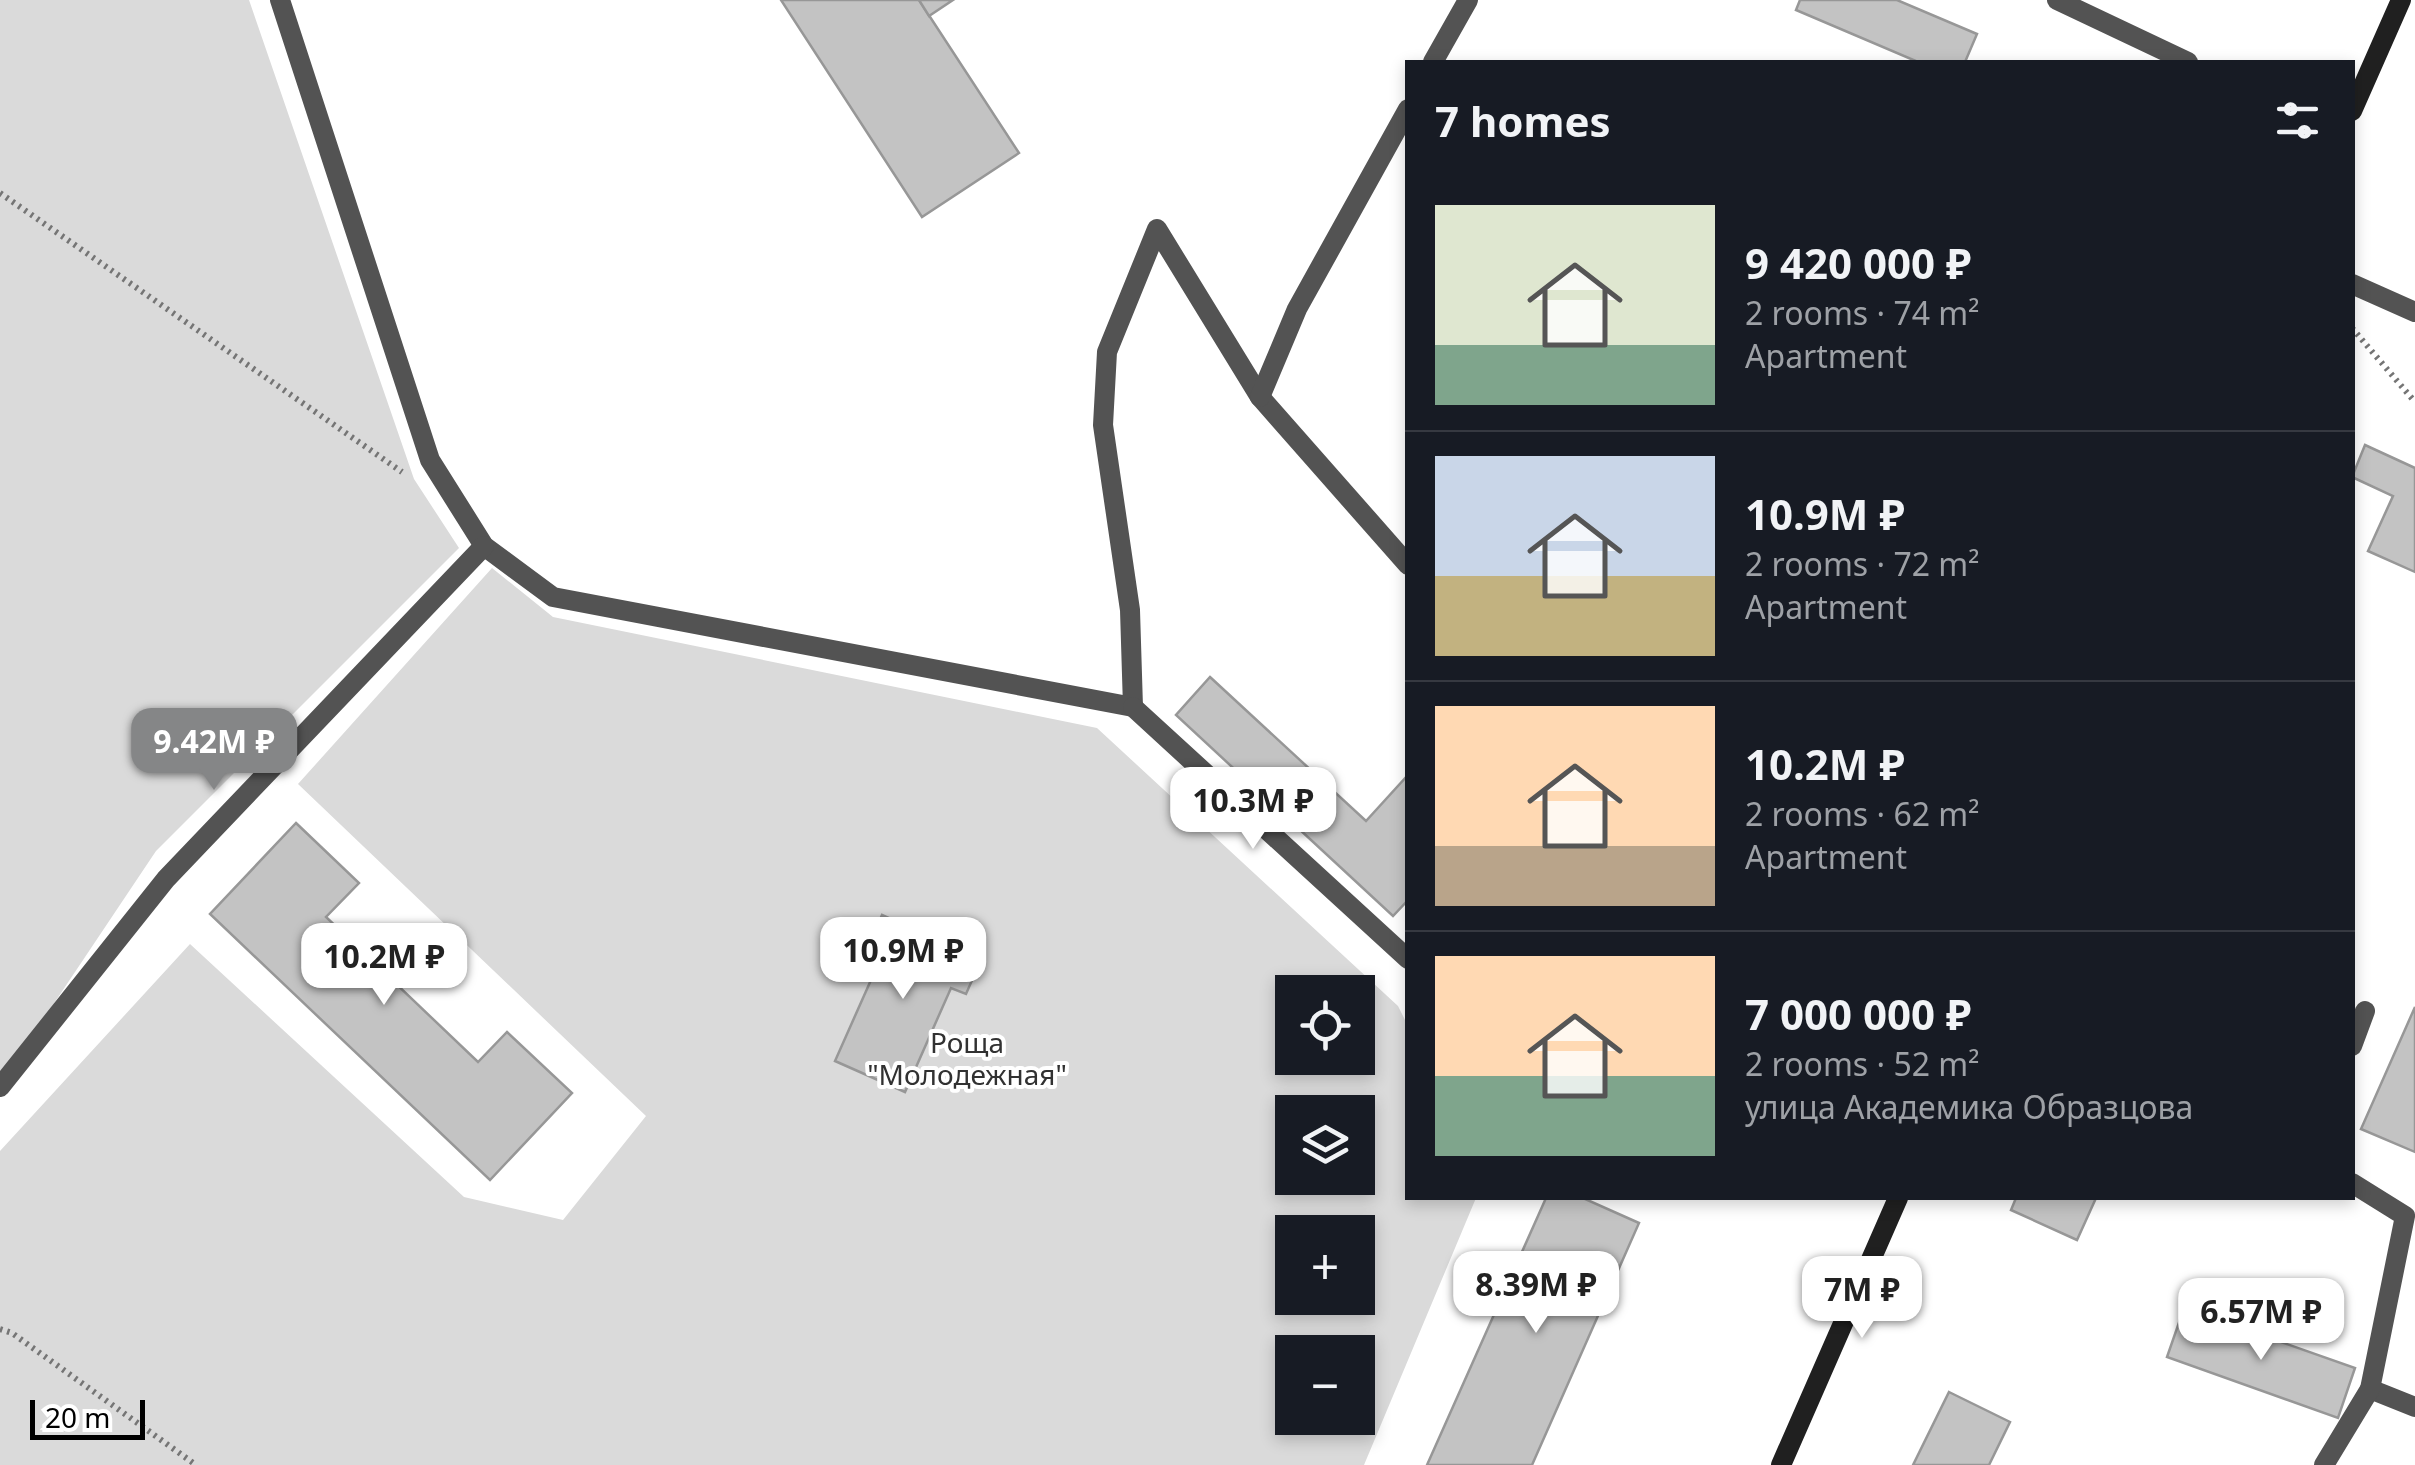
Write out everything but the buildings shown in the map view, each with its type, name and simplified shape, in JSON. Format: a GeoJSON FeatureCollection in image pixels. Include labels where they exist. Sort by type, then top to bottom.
{"type":"FeatureCollection","features":[{"type":"Feature","properties":{"kind":"street"},"geometry":{"type":"LineString","coordinates":[[280,0],[430,460],[484,546],[553,597],[1132,707],[1405,956]]}},
{"type":"Feature","properties":{"kind":"street"},"geometry":{"type":"LineString","coordinates":[[1435,60],[1468,0]]}},
{"type":"Feature","properties":{"kind":"street"},"geometry":{"type":"LineString","coordinates":[[2057,0],[2184,60]]}},
{"type":"Feature","properties":{"kind":"street"},"geometry":{"type":"LineString","coordinates":[[2355,104],[2401,0]]}},
{"type":"Feature","properties":{"kind":"street"},"geometry":{"type":"LineString","coordinates":[[1260,397],[1296,309],[1405,114]]}},
{"type":"Feature","properties":{"kind":"street"},"geometry":{"type":"LineString","coordinates":[[1132,707],[1130,610],[1103,425],[1107,352],[1157,229],[1260,397],[1405,563]]}},
{"type":"Feature","properties":{"kind":"street"},"geometry":{"type":"LineString","coordinates":[[2355,285],[2415,312]]}},
{"type":"Feature","properties":{"kind":"street"},"geometry":{"type":"LineString","coordinates":[[0,1087],[166,879],[484,546]]}},
{"type":"Feature","properties":{"kind":"street"},"geometry":{"type":"LineString","coordinates":[[2355,1038],[2365,1011]]}},
{"type":"Feature","properties":{"kind":"street"},"geometry":{"type":"LineString","coordinates":[[2324,1465],[2370,1389],[2404,1216],[2355,1185]]}},
{"type":"Feature","properties":{"kind":"street"},"geometry":{"type":"LineString","coordinates":[[1780,1465],[1897,1200]]}},
{"type":"Feature","properties":{"kind":"street"},"geometry":{"type":"LineString","coordinates":[[2370,1389],[2415,1408]]}},
{"type":"Feature","properties":{"kind":"path"},"geometry":{"type":"LineString","coordinates":[[0,194],[416,482]]}},
{"type":"Feature","properties":{"kind":"path"},"geometry":{"type":"LineString","coordinates":[[2355,332],[2415,402]]}},
{"type":"Feature","properties":{"kind":"path"},"geometry":{"type":"LineString","coordinates":[[4,1330],[196,1465]]}},
{"type":"Feature","properties":{"kind":"green space"},"geometry":{"type":"Polygon","coordinates":[[[0,0],[249,0],[414,479],[459,548],[156,851],[0,1084],[0,0]]]}},
{"type":"Feature","properties":{"kind":"green space","name":"Роща \"Молодежная\""},"geometry":{"type":"Polygon","coordinates":[[[492,568],[553,617],[1097,728],[1364,975],[1275,975],[1275,1075],[1375,1075],[1375,985],[1398,1006],[1405,1020],[1405,1200],[1475,1200],[1364,1465],[0,1465],[0,1151],[190,944],[464,1197],[563,1220],[646,1116],[298,784],[492,568]]]}}]}
